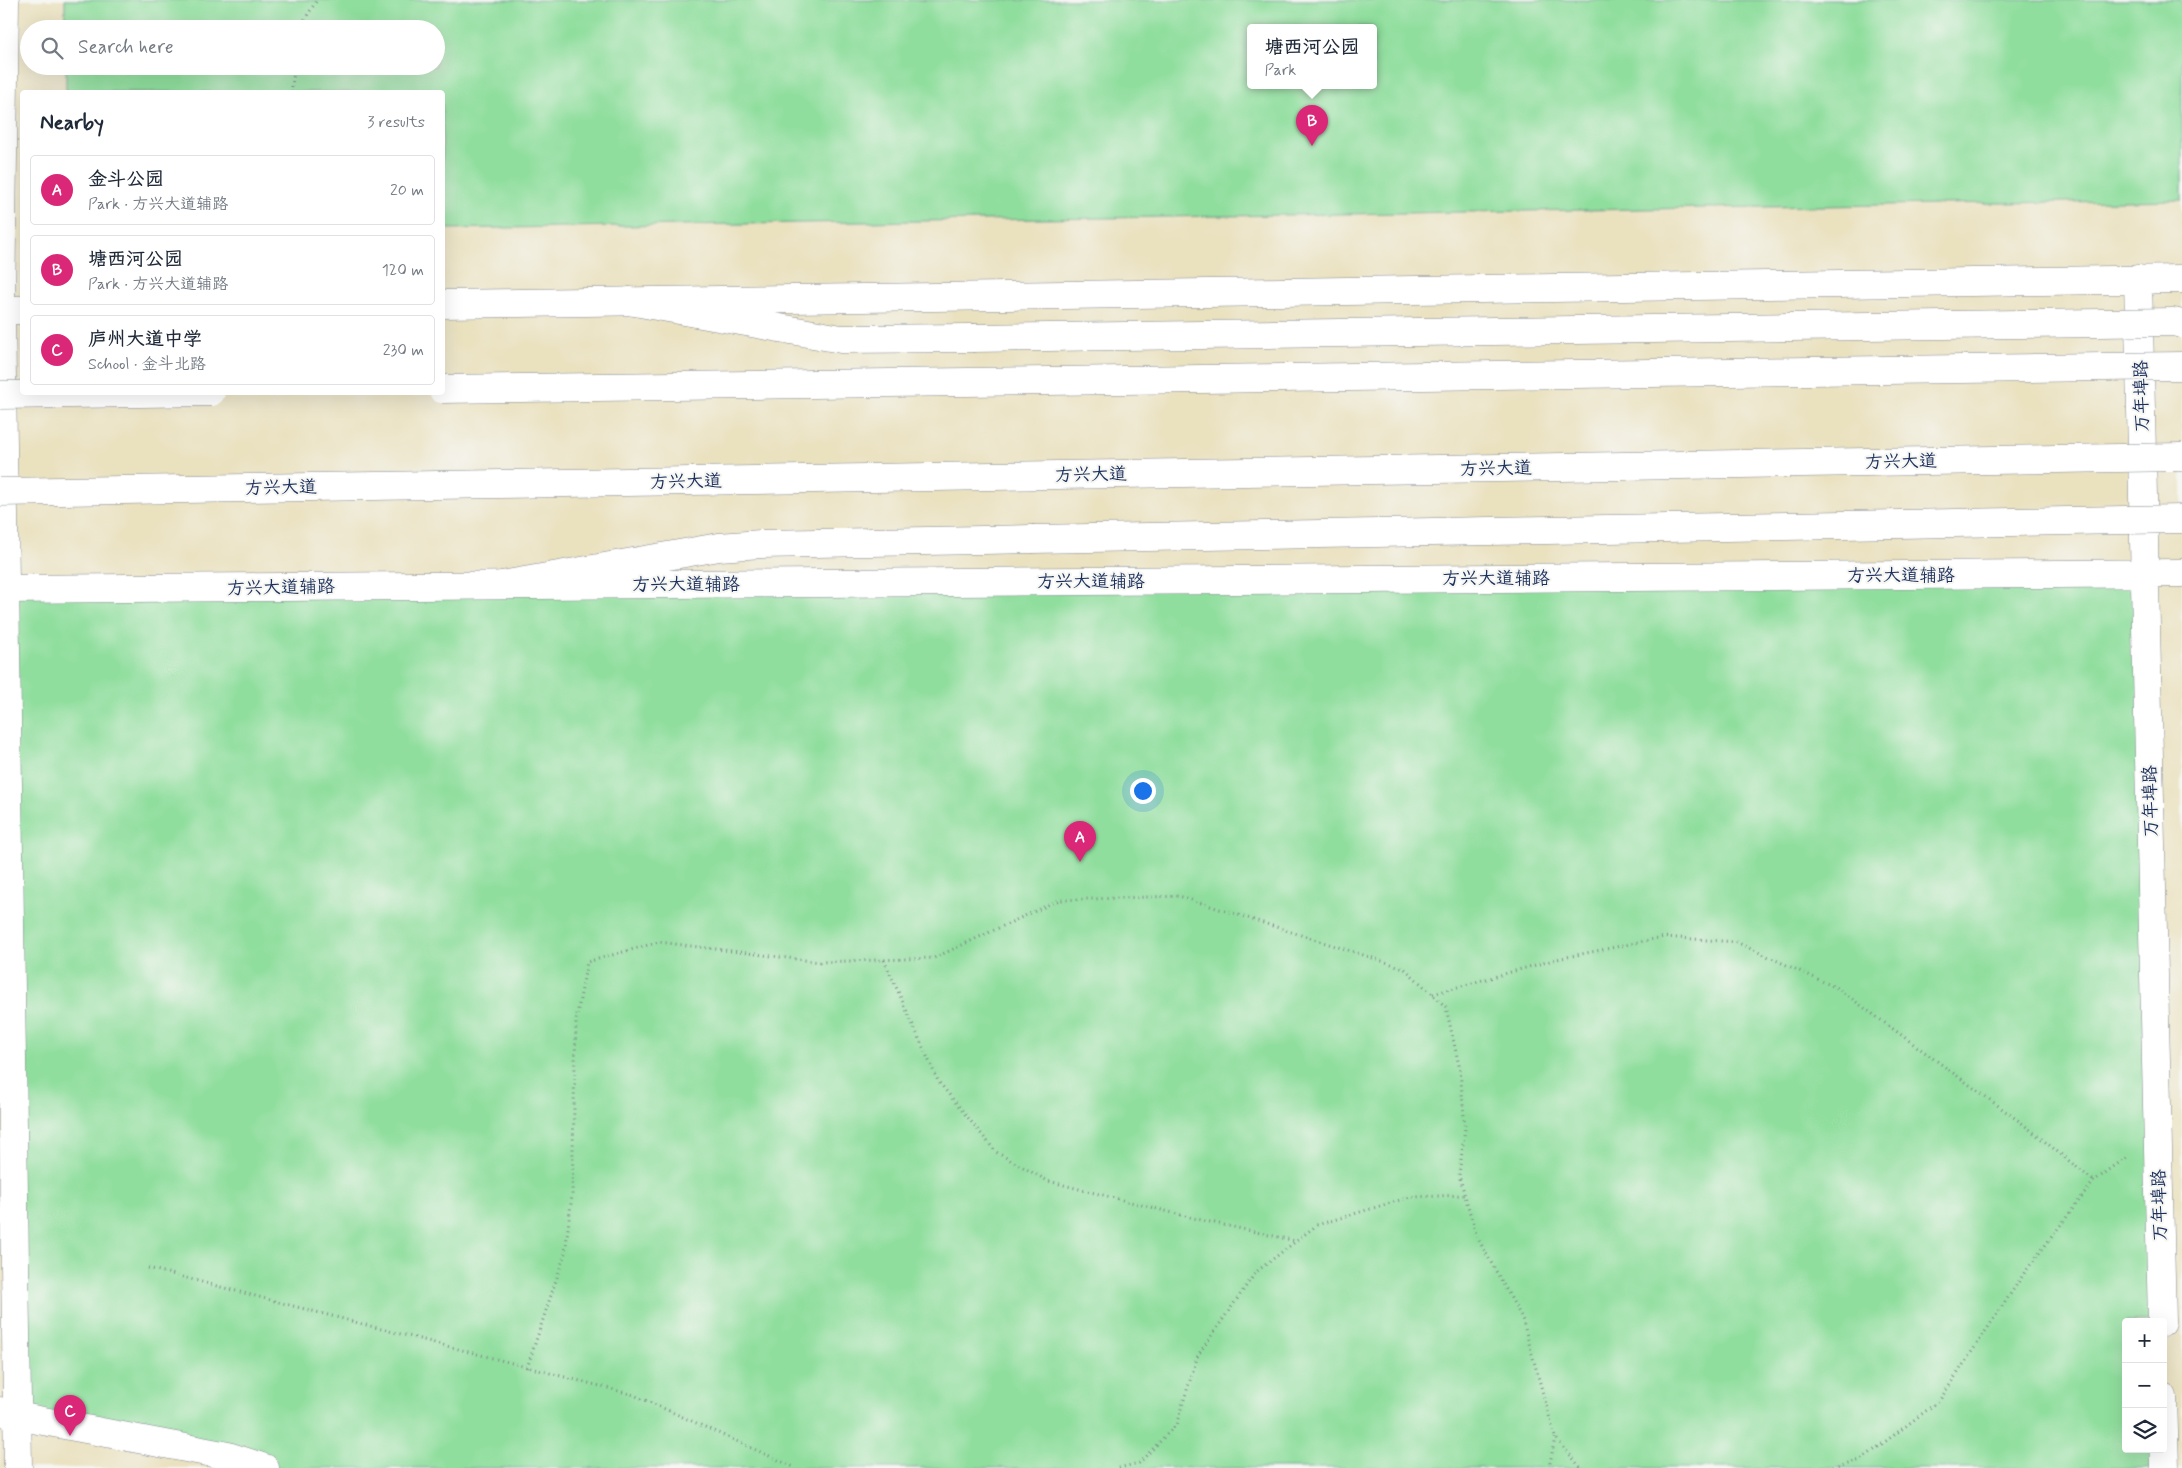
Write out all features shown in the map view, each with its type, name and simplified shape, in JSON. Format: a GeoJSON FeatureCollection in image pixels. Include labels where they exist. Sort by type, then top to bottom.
{"type":"FeatureCollection","features":[{"type":"Feature","properties":{"kind":"main road"},"geometry":{"type":"LineString","coordinates":[[4,0],[8,310],[2,589],[8,1414],[18,1468]]}},
{"type":"Feature","properties":{"kind":"main road","name":"万年埠路"},"geometry":{"type":"LineString","coordinates":[[2138,279],[2162,1318]]}},
{"type":"Feature","properties":{"kind":"main road"},"geometry":{"type":"LineString","coordinates":[[445,304],[2182,279]]}},
{"type":"Feature","properties":{"kind":"main road"},"geometry":{"type":"LineString","coordinates":[[629,301],[841,339],[2174,322],[2182,324]]}},
{"type":"Feature","properties":{"kind":"main road"},"geometry":{"type":"LineString","coordinates":[[445,389],[2182,366]]}},
{"type":"Feature","properties":{"kind":"main road"},"geometry":{"type":"LineString","coordinates":[[0,395],[20,395]]}},
{"type":"Feature","properties":{"kind":"main road","name":"方兴大道"},"geometry":{"type":"LineString","coordinates":[[0,492],[2182,457]]}},
{"type":"Feature","properties":{"kind":"main road"},"geometry":{"type":"LineString","coordinates":[[502,585],[719,547],[761,544],[2182,519]]}},
{"type":"Feature","properties":{"kind":"main road","name":"方兴大道辅路"},"geometry":{"type":"LineString","coordinates":[[2,589],[2182,573]]}},
{"type":"Feature","properties":{"kind":"main road"},"geometry":{"type":"LineString","coordinates":[[2163,1408],[2165,1468]]}},
{"type":"Feature","properties":{"kind":"main road"},"geometry":{"type":"LineString","coordinates":[[8,1414],[228,1456],[265,1468]]}},
{"type":"Feature","properties":{"kind":"path"},"geometry":{"type":"LineString","coordinates":[[304,20],[317,0]]}},
{"type":"Feature","properties":{"kind":"path"},"geometry":{"type":"LineString","coordinates":[[291,90],[294,75]]}},
{"type":"Feature","properties":{"kind":"path"},"geometry":{"type":"LineString","coordinates":[[527,1368],[565,1253],[572,1195],[576,1020],[587,962],[659,942],[820,962],[934,958],[1059,900],[1179,896],[1404,968],[1446,1007],[1460,1070],[1465,1128],[1460,1175],[1477,1237],[1522,1318],[1555,1437],[1581,1468]]}},
{"type":"Feature","properties":{"kind":"path"},"geometry":{"type":"LineString","coordinates":[[1432,994],[1557,959],[1664,937],[1736,942],[1837,988],[2023,1124],[2094,1181]]}},
{"type":"Feature","properties":{"kind":"path"},"geometry":{"type":"LineString","coordinates":[[884,960],[938,1081],[996,1152],[1048,1180],[1197,1219],[1296,1241]]}},
{"type":"Feature","properties":{"kind":"path"},"geometry":{"type":"LineString","coordinates":[[1828,1468],[1861,1460],[1939,1401],[2025,1272],[2094,1181],[2157,1134]]}},
{"type":"Feature","properties":{"kind":"path"},"geometry":{"type":"LineString","coordinates":[[1119,1468],[1140,1463],[1176,1425],[1198,1355],[1256,1272],[1317,1225],[1410,1197],[1465,1195]]}},
{"type":"Feature","properties":{"kind":"path"},"geometry":{"type":"LineString","coordinates":[[148,1268],[634,1396],[796,1468]]}},
{"type":"Feature","properties":{"kind":"path"},"geometry":{"type":"LineString","coordinates":[[1549,1468],[1555,1437]]}},
{"type":"Feature","properties":{"kind":"green space"},"geometry":{"type":"Polygon","coordinates":[[[65,0],[2182,0],[2182,200],[445,229],[445,90],[66,90],[66,75],[445,75],[445,20],[65,20],[65,0]]]}},
{"type":"Feature","properties":{"kind":"green space"},"geometry":{"type":"Polygon","coordinates":[[[2145,573],[2162,1318],[2122,1318],[2122,1453],[2163,1453],[2165,1468],[265,1468],[17,1416],[5,589],[2145,573]]]}},
{"type":"Feature","properties":{"kind":"place","name":"塘西河公园"},"geometry":{"type":"Point","coordinates":[1312,146]}},
{"type":"Feature","properties":{"kind":"place","name":"金斗公园"},"geometry":{"type":"Point","coordinates":[1080,862]}},
{"type":"Feature","properties":{"kind":"place","name":"庐州大道中学"},"geometry":{"type":"Point","coordinates":[70,1436]}}]}
